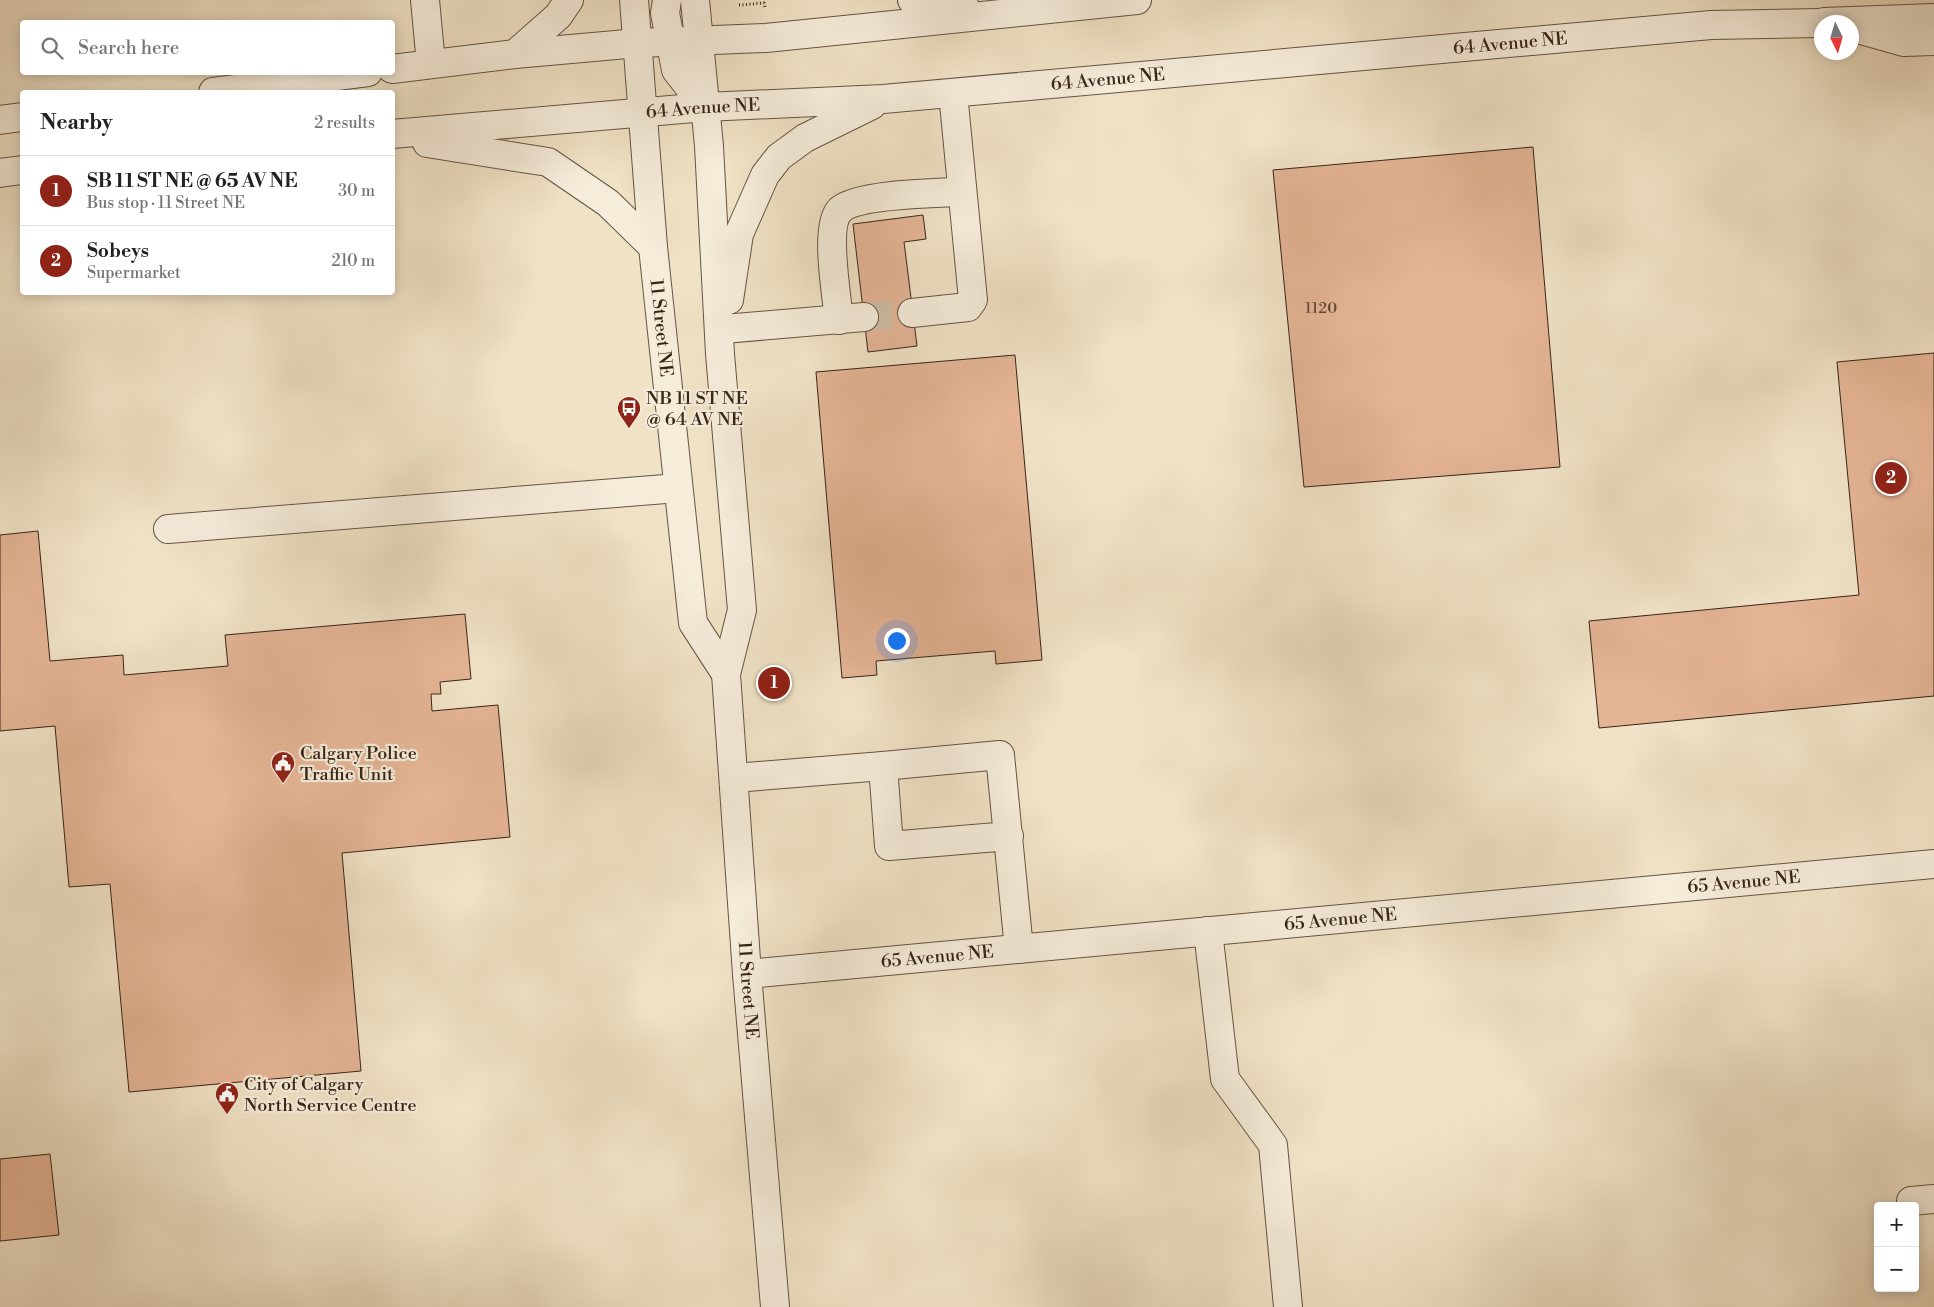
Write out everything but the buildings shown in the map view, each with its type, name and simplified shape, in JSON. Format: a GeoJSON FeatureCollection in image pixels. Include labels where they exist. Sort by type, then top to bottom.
{"type":"FeatureCollection","features":[{"type":"Feature","properties":{"kind":"street"},"geometry":{"type":"LineString","coordinates":[[425,0],[431,64]]}},
{"type":"Feature","properties":{"kind":"street"},"geometry":{"type":"LineString","coordinates":[[515,54],[558,16],[569,0]]}},
{"type":"Feature","properties":{"kind":"street","name":"11 Street NE"},"geometry":{"type":"LineString","coordinates":[[634,0],[653,247],[693,623],[726,674]]}},
{"type":"Feature","properties":{"kind":"street"},"geometry":{"type":"LineString","coordinates":[[668,0],[665,12],[676,70],[705,107]]}},
{"type":"Feature","properties":{"kind":"street","name":"11 Street NE"},"geometry":{"type":"LineString","coordinates":[[695,0],[705,107],[742,610],[726,674],[747,974],[775,1307]]}},
{"type":"Feature","properties":{"kind":"street"},"geometry":{"type":"LineString","coordinates":[[912,0],[1025,10]]}},
{"type":"Feature","properties":{"kind":"street"},"geometry":{"type":"LineString","coordinates":[[395,69],[515,54],[698,40],[766,38],[1136,0]]}},
{"type":"Feature","properties":{"kind":"street","name":"64 Avenue NE"},"geometry":{"type":"LineString","coordinates":[[1859,21],[1934,18]]}},
{"type":"Feature","properties":{"kind":"street","name":"64 Avenue NE"},"geometry":{"type":"LineString","coordinates":[[395,134],[705,107],[883,99],[1711,25],[1814,22]]}},
{"type":"Feature","properties":{"kind":"street"},"geometry":{"type":"LineString","coordinates":[[1859,30],[1904,42],[1934,41]]}},
{"type":"Feature","properties":{"kind":"street"},"geometry":{"type":"LineString","coordinates":[[228,90],[345,75]]}},
{"type":"Feature","properties":{"kind":"street"},"geometry":{"type":"LineString","coordinates":[[912,313],[968,307],[973,300],[961,192],[953,93]]}},
{"type":"Feature","properties":{"kind":"street"},"geometry":{"type":"LineString","coordinates":[[883,99],[805,138],[778,157],[765,176],[739,234],[722,341],[852,318],[832,239],[834,222],[840,211],[849,205],[886,197],[961,192]]}},
{"type":"Feature","properties":{"kind":"street"},"geometry":{"type":"LineString","coordinates":[[0,120],[20,117]]}},
{"type":"Feature","properties":{"kind":"street"},"geometry":{"type":"LineString","coordinates":[[395,139],[463,147],[548,162],[608,204],[653,247]]}},
{"type":"Feature","properties":{"kind":"street"},"geometry":{"type":"LineString","coordinates":[[0,172],[20,170]]}},
{"type":"Feature","properties":{"kind":"street"},"geometry":{"type":"LineString","coordinates":[[168,529],[678,488]]}},
{"type":"Feature","properties":{"kind":"street"},"geometry":{"type":"LineString","coordinates":[[734,778],[1000,756],[1019,949]]}},
{"type":"Feature","properties":{"kind":"street"},"geometry":{"type":"LineString","coordinates":[[883,766],[889,846],[1008,836]]}},
{"type":"Feature","properties":{"kind":"street","name":"65 Avenue NE"},"geometry":{"type":"LineString","coordinates":[[747,974],[1934,864]]}},
{"type":"Feature","properties":{"kind":"street"},"geometry":{"type":"LineString","coordinates":[[1208,932],[1225,1079],[1273,1145],[1288,1307]]}},
{"type":"Feature","properties":{"kind":"tunnel"},"geometry":{"type":"LineString","coordinates":[[864,317],[912,313]]}},
{"type":"Feature","properties":{"kind":"place","name":"NB 11 ST NE @ 64 AV NE"},"geometry":{"type":"Point","coordinates":[629,429]}},
{"type":"Feature","properties":{"kind":"place","name":"Sobeys"},"geometry":{"type":"Point","coordinates":[1891,478]}},
{"type":"Feature","properties":{"kind":"place","name":"SB 11 ST NE @ 65 AV NE"},"geometry":{"type":"Point","coordinates":[774,683]}},
{"type":"Feature","properties":{"kind":"place","name":"Calgary Police Traffic Unit"},"geometry":{"type":"Point","coordinates":[283,784]}},
{"type":"Feature","properties":{"kind":"place","name":"City of Calgary North Service Centre"},"geometry":{"type":"Point","coordinates":[227,1115]}}]}
